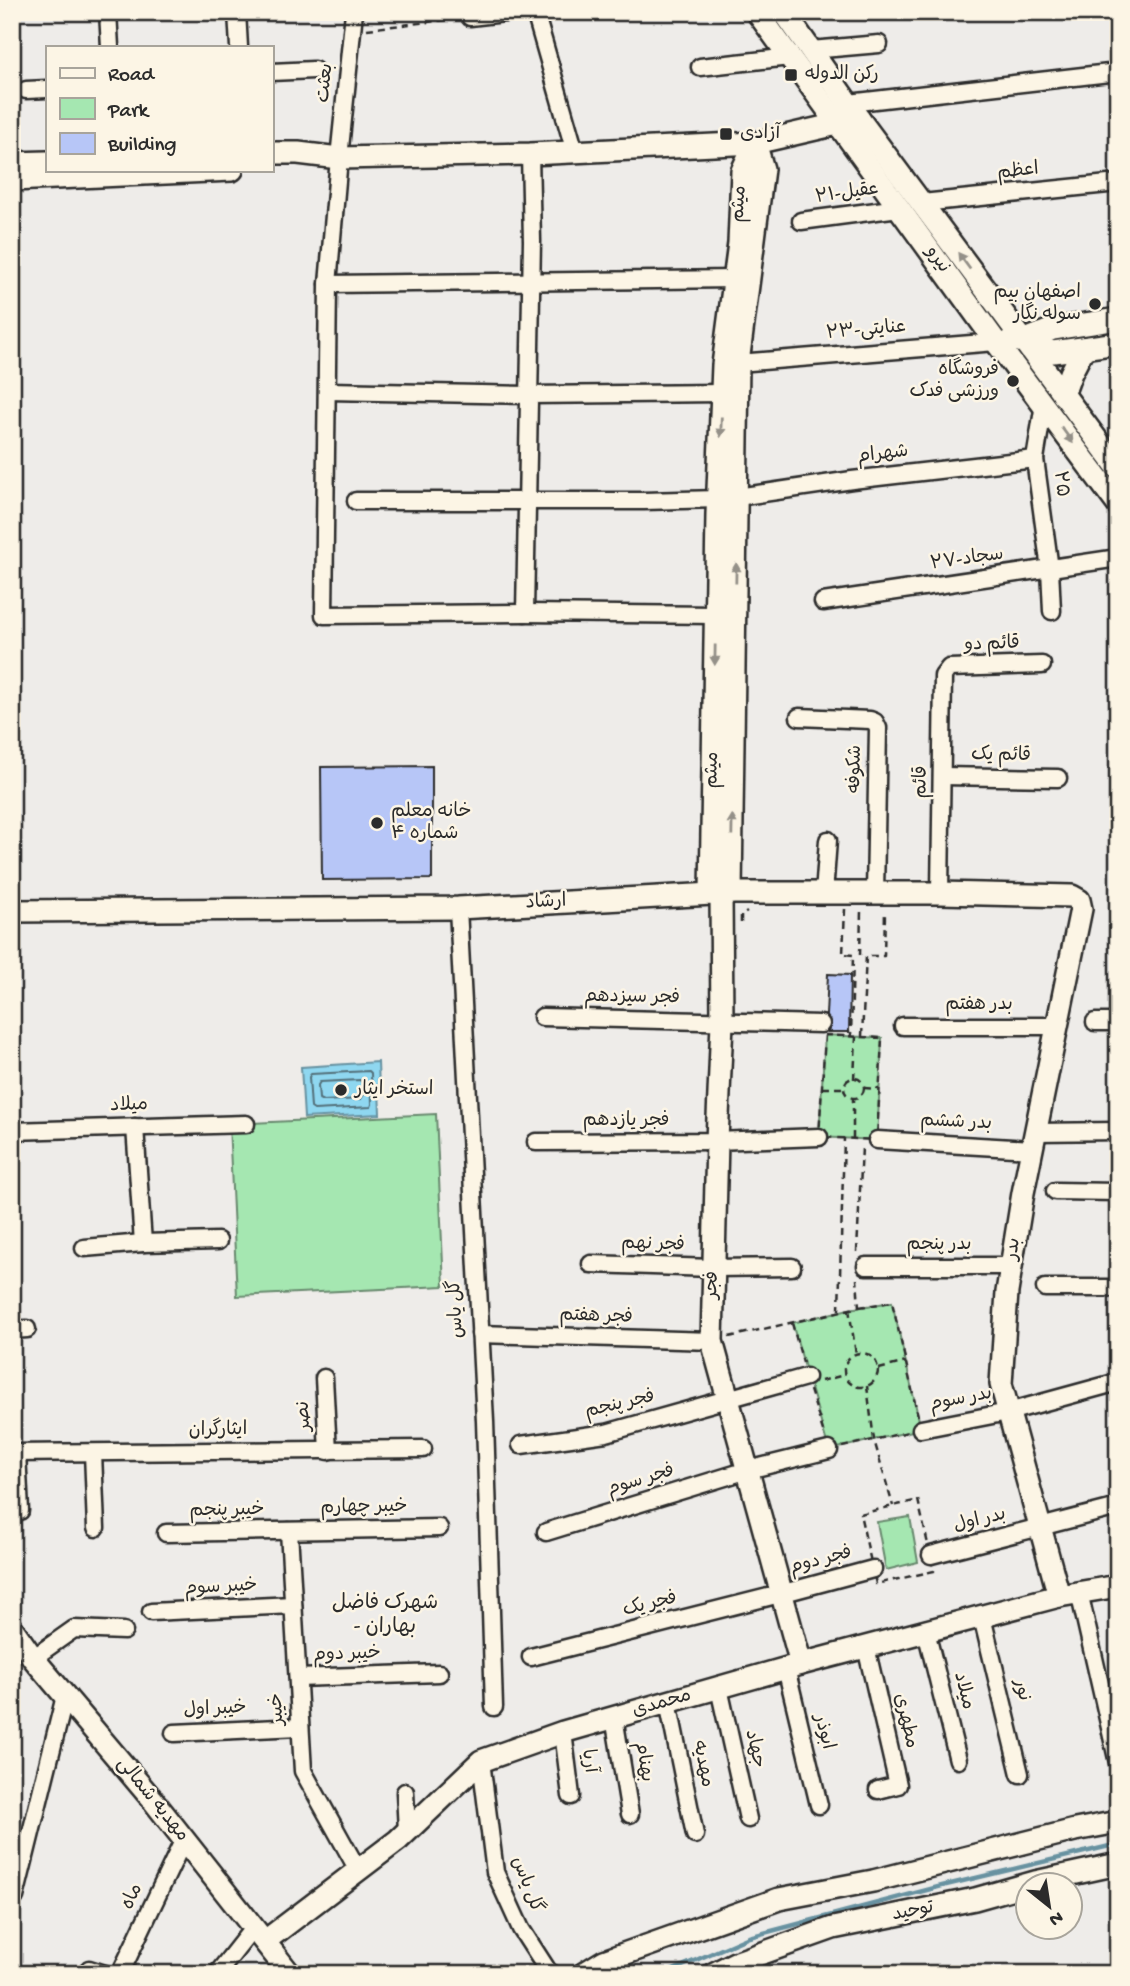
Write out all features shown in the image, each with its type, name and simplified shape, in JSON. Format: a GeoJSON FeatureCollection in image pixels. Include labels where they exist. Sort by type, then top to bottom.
{"type":"FeatureCollection","features":[{"type":"Feature","properties":{"kind":"street"},"geometry":{"type":"LineString","coordinates":[[108,12],[110,46]]}},
{"type":"Feature","properties":{"kind":"street"},"geometry":{"type":"LineString","coordinates":[[237,12],[239,46]]}},
{"type":"Feature","properties":{"kind":"street","name":"بعثت"},"geometry":{"type":"LineString","coordinates":[[354,12],[328,284],[324,615],[525,614]]}},
{"type":"Feature","properties":{"kind":"street"},"geometry":{"type":"LineString","coordinates":[[470,18],[513,12]]}},
{"type":"Feature","properties":{"kind":"street"},"geometry":{"type":"LineString","coordinates":[[535,12],[575,152]]}},
{"type":"Feature","properties":{"kind":"street","name":"نیرو"},"geometry":{"type":"LineString","coordinates":[[757,12],[790,57],[849,115],[922,203],[1063,395],[1114,458]]}},
{"type":"Feature","properties":{"kind":"street","name":"نیرو"},"geometry":{"type":"LineString","coordinates":[[784,12],[811,50],[899,208],[1118,505]]}},
{"type":"Feature","properties":{"kind":"street"},"geometry":{"type":"LineString","coordinates":[[811,50],[879,44]]}},
{"type":"Feature","properties":{"kind":"street"},"geometry":{"type":"LineString","coordinates":[[700,67],[790,57]]}},
{"type":"Feature","properties":{"kind":"street"},"geometry":{"type":"LineString","coordinates":[[273,72],[314,69]]}},
{"type":"Feature","properties":{"kind":"street"},"geometry":{"type":"LineString","coordinates":[[273,153],[339,158],[530,154],[755,143],[849,115],[1118,72]]}},
{"type":"Feature","properties":{"kind":"street"},"geometry":{"type":"LineString","coordinates":[[26,90],[46,89]]}},
{"type":"Feature","properties":{"kind":"street","name":"میثم"},"geometry":{"type":"LineString","coordinates":[[721,894],[727,498],[723,365],[738,243],[742,171],[755,143]]}},
{"type":"Feature","properties":{"kind":"street","name":"میثم"},"geometry":{"type":"LineString","coordinates":[[722,870],[716,615],[738,363],[763,169],[755,143]]}},
{"type":"Feature","properties":{"kind":"street"},"geometry":{"type":"LineString","coordinates":[[530,154],[531,283],[525,614],[716,615]]}},
{"type":"Feature","properties":{"kind":"street"},"geometry":{"type":"LineString","coordinates":[[273,168],[295,167],[339,158]]}},
{"type":"Feature","properties":{"kind":"street"},"geometry":{"type":"LineString","coordinates":[[12,163],[46,162]]}},
{"type":"Feature","properties":{"kind":"street"},"geometry":{"type":"LineString","coordinates":[[12,180],[116,172]]}},
{"type":"Feature","properties":{"kind":"street","name":"اعظم"},"geometry":{"type":"LineString","coordinates":[[922,203],[1118,183]]}},
{"type":"Feature","properties":{"kind":"street","name":"۲۱-عقیل"},"geometry":{"type":"LineString","coordinates":[[801,221],[899,208]]}},
{"type":"Feature","properties":{"kind":"street"},"geometry":{"type":"LineString","coordinates":[[328,284],[734,279]]}},
{"type":"Feature","properties":{"kind":"street"},"geometry":{"type":"LineString","coordinates":[[996,342],[1023,341],[1053,329],[1118,320]]}},
{"type":"Feature","properties":{"kind":"street"},"geometry":{"type":"LineString","coordinates":[[1053,329],[1046,340],[1053,352]]}},
{"type":"Feature","properties":{"kind":"street"},"geometry":{"type":"LineString","coordinates":[[1023,341],[1053,352],[1118,344]]}},
{"type":"Feature","properties":{"kind":"street","name":"۲۳-عنایتی"},"geometry":{"type":"LineString","coordinates":[[738,363],[996,342]]}},
{"type":"Feature","properties":{"kind":"street"},"geometry":{"type":"LineString","coordinates":[[1063,395],[1084,348]]}},
{"type":"Feature","properties":{"kind":"street"},"geometry":{"type":"LineString","coordinates":[[328,391],[529,395],[722,393]]}},
{"type":"Feature","properties":{"kind":"street","name":"۲۵"},"geometry":{"type":"LineString","coordinates":[[1044,404],[1035,458],[1050,569],[1052,611]]}},
{"type":"Feature","properties":{"kind":"street","name":"شهرام"},"geometry":{"type":"LineString","coordinates":[[356,501],[644,501],[727,498],[1035,458]]}},
{"type":"Feature","properties":{"kind":"street","name":"۲۷-سجاد"},"geometry":{"type":"LineString","coordinates":[[823,602],[1118,558]]}},
{"type":"Feature","properties":{"kind":"street","name":"قائم دو"},"geometry":{"type":"LineString","coordinates":[[946,672],[949,668],[1042,665]]}},
{"type":"Feature","properties":{"kind":"street","name":"قائم"},"geometry":{"type":"LineString","coordinates":[[940,892],[943,677],[946,672]]}},
{"type":"Feature","properties":{"kind":"street","name":"شکوفه"},"geometry":{"type":"LineString","coordinates":[[799,717],[870,720],[875,722],[878,729],[867,894]]}},
{"type":"Feature","properties":{"kind":"street","name":"قائم یک"},"geometry":{"type":"LineString","coordinates":[[943,776],[1058,778]]}},
{"type":"Feature","properties":{"kind":"street"},"geometry":{"type":"LineString","coordinates":[[824,894],[828,840]]}},
{"type":"Feature","properties":{"kind":"street","name":"ارشاد"},"geometry":{"type":"LineString","coordinates":[[12,911],[458,908],[721,894],[940,892],[1072,896],[1079,900]]}},
{"type":"Feature","properties":{"kind":"street","name":"فجر"},"geometry":{"type":"LineString","coordinates":[[721,894],[722,1022],[712,1341],[780,1594],[793,1666]]}},
{"type":"Feature","properties":{"kind":"street","name":"بدر"},"geometry":{"type":"LineString","coordinates":[[1069,1594],[1040,1527],[1000,1384],[1006,1292],[1081,909],[1079,900]]}},
{"type":"Feature","properties":{"kind":"street","name":"گل یاس"},"geometry":{"type":"LineString","coordinates":[[458,908],[485,1420],[494,1707]]}},
{"type":"Feature","properties":{"kind":"street","name":"فجر سیزدهم"},"geometry":{"type":"LineString","coordinates":[[542,1017],[821,1024]]}},
{"type":"Feature","properties":{"kind":"street"},"geometry":{"type":"LineString","coordinates":[[1095,1023],[1118,1022]]}},
{"type":"Feature","properties":{"kind":"street","name":"بدر هفتم"},"geometry":{"type":"LineString","coordinates":[[903,1026],[1056,1026]]}},
{"type":"Feature","properties":{"kind":"street","name":"میلاد"},"geometry":{"type":"LineString","coordinates":[[12,1131],[246,1124]]}},
{"type":"Feature","properties":{"kind":"street"},"geometry":{"type":"LineString","coordinates":[[135,1127],[143,1243]]}},
{"type":"Feature","properties":{"kind":"street","name":"بدر ششم"},"geometry":{"type":"LineString","coordinates":[[869,1139],[1034,1141],[1118,1131]]}},
{"type":"Feature","properties":{"kind":"street","name":"فجر یازدهم"},"geometry":{"type":"LineString","coordinates":[[536,1142],[717,1141],[819,1137]]}},
{"type":"Feature","properties":{"kind":"street"},"geometry":{"type":"LineString","coordinates":[[1055,1191],[1118,1192]]}},
{"type":"Feature","properties":{"kind":"street"},"geometry":{"type":"LineString","coordinates":[[84,1248],[218,1241]]}},
{"type":"Feature","properties":{"kind":"street","name":"فجر نهم"},"geometry":{"type":"LineString","coordinates":[[591,1264],[713,1268],[792,1267]]}},
{"type":"Feature","properties":{"kind":"street","name":"بدر پنجم"},"geometry":{"type":"LineString","coordinates":[[860,1266],[1012,1266]]}},
{"type":"Feature","properties":{"kind":"street"},"geometry":{"type":"LineString","coordinates":[[1045,1288],[1118,1288]]}},
{"type":"Feature","properties":{"kind":"street","name":"فجر هفتم"},"geometry":{"type":"LineString","coordinates":[[480,1334],[712,1341]]}},
{"type":"Feature","properties":{"kind":"street","name":"نصر"},"geometry":{"type":"LineString","coordinates":[[324,1378],[328,1451]]}},
{"type":"Feature","properties":{"kind":"street","name":"فجر پنجم"},"geometry":{"type":"LineString","coordinates":[[521,1445],[607,1433],[728,1399],[813,1379]]}},
{"type":"Feature","properties":{"kind":"street","name":"بدر سوم"},"geometry":{"type":"LineString","coordinates":[[921,1429],[1008,1412],[1118,1381]]}},
{"type":"Feature","properties":{"kind":"street","name":"ایثارگران"},"geometry":{"type":"LineString","coordinates":[[15,1453],[423,1449]]}},
{"type":"Feature","properties":{"kind":"street","name":"فجر سوم"},"geometry":{"type":"LineString","coordinates":[[547,1532],[748,1470],[829,1450]]}},
{"type":"Feature","properties":{"kind":"street"},"geometry":{"type":"LineString","coordinates":[[15,1453],[20,1511]]}},
{"type":"Feature","properties":{"kind":"street"},"geometry":{"type":"LineString","coordinates":[[93,1453],[96,1528]]}},
{"type":"Feature","properties":{"kind":"street","name":"بدر اول"},"geometry":{"type":"LineString","coordinates":[[931,1555],[1118,1507]]}},
{"type":"Feature","properties":{"kind":"street","name":"خیبر چهارم"},"geometry":{"type":"LineString","coordinates":[[289,1531],[439,1528]]}},
{"type":"Feature","properties":{"kind":"street","name":"خیبر پنجم"},"geometry":{"type":"LineString","coordinates":[[166,1533],[289,1531]]}},
{"type":"Feature","properties":{"kind":"street","name":"خیبر"},"geometry":{"type":"LineString","coordinates":[[289,1531],[303,1771],[358,1870]]}},
{"type":"Feature","properties":{"kind":"street","name":"فجر دوم"},"geometry":{"type":"LineString","coordinates":[[780,1594],[873,1569]]}},
{"type":"Feature","properties":{"kind":"street","name":"محمدی"},"geometry":{"type":"LineString","coordinates":[[260,1934],[358,1870],[407,1832],[481,1761],[563,1732],[793,1666],[1069,1594],[1118,1586]]}},
{"type":"Feature","properties":{"kind":"street","name":"فجر یک"},"geometry":{"type":"LineString","coordinates":[[531,1657],[780,1594]]}},
{"type":"Feature","properties":{"kind":"street"},"geometry":{"type":"LineString","coordinates":[[1069,1594],[1118,1763]]}},
{"type":"Feature","properties":{"kind":"street","name":"خیبر سوم"},"geometry":{"type":"LineString","coordinates":[[151,1612],[293,1605]]}},
{"type":"Feature","properties":{"kind":"street","name":"نور"},"geometry":{"type":"LineString","coordinates":[[982,1617],[1020,1774]]}},
{"type":"Feature","properties":{"kind":"street","name":"مهدیه شمالی"},"geometry":{"type":"LineString","coordinates":[[12,1628],[33,1658],[184,1839],[290,1974]]}},
{"type":"Feature","properties":{"kind":"street"},"geometry":{"type":"LineString","coordinates":[[33,1658],[74,1629],[124,1631]]}},
{"type":"Feature","properties":{"kind":"street","name":"میلاد"},"geometry":{"type":"LineString","coordinates":[[926,1631],[958,1760]]}},
{"type":"Feature","properties":{"kind":"street","name":"مطهری"},"geometry":{"type":"LineString","coordinates":[[866,1647],[898,1785],[878,1790]]}},
{"type":"Feature","properties":{"kind":"street","name":"ابوذر"},"geometry":{"type":"LineString","coordinates":[[793,1666],[819,1805]]}},
{"type":"Feature","properties":{"kind":"street","name":"خیبر دوم"},"geometry":{"type":"LineString","coordinates":[[298,1678],[439,1674]]}},
{"type":"Feature","properties":{"kind":"street","name":"جهاد"},"geometry":{"type":"LineString","coordinates":[[719,1688],[748,1819]]}},
{"type":"Feature","properties":{"kind":"street"},"geometry":{"type":"LineString","coordinates":[[15,1897],[65,1696]]}},
{"type":"Feature","properties":{"kind":"street","name":"مهدیه"},"geometry":{"type":"LineString","coordinates":[[668,1702],[695,1835]]}},
{"type":"Feature","properties":{"kind":"street","name":"بهنام"},"geometry":{"type":"LineString","coordinates":[[614,1717],[630,1814]]}},
{"type":"Feature","properties":{"kind":"street","name":"خیبر اول"},"geometry":{"type":"LineString","coordinates":[[174,1733],[300,1727]]}},
{"type":"Feature","properties":{"kind":"street","name":"آریا"},"geometry":{"type":"LineString","coordinates":[[563,1732],[571,1796]]}},
{"type":"Feature","properties":{"kind":"street","name":"گل یاس"},"geometry":{"type":"LineString","coordinates":[[481,1761],[495,1872],[521,1928],[550,1974]]}},
{"type":"Feature","properties":{"kind":"street"},"geometry":{"type":"LineString","coordinates":[[405,1791],[407,1832]]}},
{"type":"Feature","properties":{"kind":"street"},"geometry":{"type":"LineString","coordinates":[[583,1974],[604,1961],[779,1899],[873,1881],[1118,1822]]}},
{"type":"Feature","properties":{"kind":"street","name":"ماه"},"geometry":{"type":"LineString","coordinates":[[120,1974],[184,1839]]}},
{"type":"Feature","properties":{"kind":"street","name":"توحید"},"geometry":{"type":"LineString","coordinates":[[713,1974],[735,1963],[833,1928],[975,1899],[1035,1882],[1118,1864]]}},
{"type":"Feature","properties":{"kind":"street"},"geometry":{"type":"LineString","coordinates":[[217,1974],[260,1934]]}},
{"type":"Feature","properties":{"kind":"street"},"geometry":{"type":"LineString","coordinates":[[735,1963],[755,1974]]}},
{"type":"Feature","properties":{"kind":"street"},"geometry":{"type":"LineString","coordinates":[[89,1974],[89,1969],[105,1974]]}},
{"type":"Feature","properties":{"kind":"path"},"geometry":{"type":"LineString","coordinates":[[353,30],[470,18]]}},
{"type":"Feature","properties":{"kind":"path"},"geometry":{"type":"LineString","coordinates":[[867,894],[884,956],[843,954],[867,894]]}},
{"type":"Feature","properties":{"kind":"path"},"geometry":{"type":"LineString","coordinates":[[860,955],[867,894]]}},
{"type":"Feature","properties":{"kind":"path"},"geometry":{"type":"LineString","coordinates":[[741,929],[741,916],[750,911]]}},
{"type":"Feature","properties":{"kind":"path"},"geometry":{"type":"LineString","coordinates":[[853,955],[855,1079]]}},
{"type":"Feature","properties":{"kind":"path"},"geometry":{"type":"LineString","coordinates":[[862,1037],[866,956]]}},
{"type":"Feature","properties":{"kind":"path"},"geometry":{"type":"LineString","coordinates":[[859,1307],[869,1139],[879,1089],[882,1038],[825,1035],[819,1137],[869,1139]]}},
{"type":"Feature","properties":{"kind":"path"},"geometry":{"type":"LineString","coordinates":[[844,1087],[849,1080],[855,1079],[862,1083],[862,1094],[853,1098]]}},
{"type":"Feature","properties":{"kind":"path"},"geometry":{"type":"LineString","coordinates":[[822,1088],[844,1087]]}},
{"type":"Feature","properties":{"kind":"path"},"geometry":{"type":"LineString","coordinates":[[844,1087],[846,1093],[853,1098]]}},
{"type":"Feature","properties":{"kind":"path"},"geometry":{"type":"LineString","coordinates":[[863,1088],[879,1089]]}},
{"type":"Feature","properties":{"kind":"path"},"geometry":{"type":"LineString","coordinates":[[853,1098],[853,1139]]}},
{"type":"Feature","properties":{"kind":"path"},"geometry":{"type":"LineString","coordinates":[[839,1310],[844,1139]]}},
{"type":"Feature","properties":{"kind":"path"},"geometry":{"type":"LineString","coordinates":[[712,1341],[839,1310],[892,1302],[921,1429],[829,1450]]}},
{"type":"Feature","properties":{"kind":"path"},"geometry":{"type":"LineString","coordinates":[[849,1309],[856,1354]]}},
{"type":"Feature","properties":{"kind":"path"},"geometry":{"type":"LineString","coordinates":[[856,1354],[871,1356],[877,1364],[875,1379],[867,1386],[856,1386],[847,1380],[845,1375],[848,1359],[856,1354]]}},
{"type":"Feature","properties":{"kind":"path"},"geometry":{"type":"LineString","coordinates":[[878,1369],[906,1362]]}},
{"type":"Feature","properties":{"kind":"path"},"geometry":{"type":"LineString","coordinates":[[813,1379],[845,1375]]}},
{"type":"Feature","properties":{"kind":"path"},"geometry":{"type":"LineString","coordinates":[[867,1386],[874,1440],[893,1506]]}},
{"type":"Feature","properties":{"kind":"path"},"geometry":{"type":"LineString","coordinates":[[918,1500],[931,1555],[934,1570],[876,1584],[860,1514],[918,1500]]}},
{"type":"Feature","properties":{"kind":"green space"},"geometry":{"type":"Polygon","coordinates":[[[825,1035],[882,1038],[877,1140],[819,1137],[825,1035]]]}},
{"type":"Feature","properties":{"kind":"green space"},"geometry":{"type":"Polygon","coordinates":[[[436,1114],[444,1286],[237,1296],[229,1124],[436,1114]]]}},
{"type":"Feature","properties":{"kind":"green space"},"geometry":{"type":"Polygon","coordinates":[[[892,1302],[921,1429],[829,1450],[792,1323],[892,1302]]]}},
{"type":"Feature","properties":{"kind":"green space"},"geometry":{"type":"Polygon","coordinates":[[[910,1517],[918,1562],[886,1570],[877,1522],[910,1517]]]}},
{"type":"Feature","properties":{"kind":"water","name":"استخر ایثار"},"geometry":{"type":"Polygon","coordinates":[[[378,1062],[380,1114],[304,1118],[301,1067],[378,1062]]]}},
{"type":"Feature","properties":{"kind":"building","name":"خانه معلم شماره ۴"},"geometry":{"type":"Polygon","coordinates":[[[432,766],[432,879],[322,880],[321,767],[432,766]]]}},
{"type":"Feature","properties":{"kind":"building"},"geometry":{"type":"Polygon","coordinates":[[[828,974],[850,975],[849,1032],[828,1032],[831,1024],[826,1015],[828,974]]]}},
{"type":"Feature","properties":{"kind":"waterway"},"geometry":{"type":"LineString","coordinates":[[664,1974],[749,1937],[942,1886],[1118,1844]]}},
{"type":"Feature","properties":{"kind":"place","name":"رکن الدوله"},"geometry":{"type":"Point","coordinates":[791,75]}},
{"type":"Feature","properties":{"kind":"place","name":"آزادی"},"geometry":{"type":"Point","coordinates":[726,134]}},
{"type":"Feature","properties":{"kind":"place","name":"اصفهان بیم سوله نگار"},"geometry":{"type":"Point","coordinates":[1095,304]}},
{"type":"Feature","properties":{"kind":"place","name":"فروشگاه ورزشی فدک"},"geometry":{"type":"Point","coordinates":[1013,381]}},
{"type":"Feature","properties":{"kind":"place","name":"خانه معلم شماره ۴"},"geometry":{"type":"Point","coordinates":[377,823]}},
{"type":"Feature","properties":{"kind":"place","name":"استخر ایثار"},"geometry":{"type":"Point","coordinates":[341,1090]}},
{"type":"Feature","properties":{"kind":"district","name":"شهرک فاضل - بهاران"},"geometry":{"type":"Point","coordinates":[385,1616]}}]}
